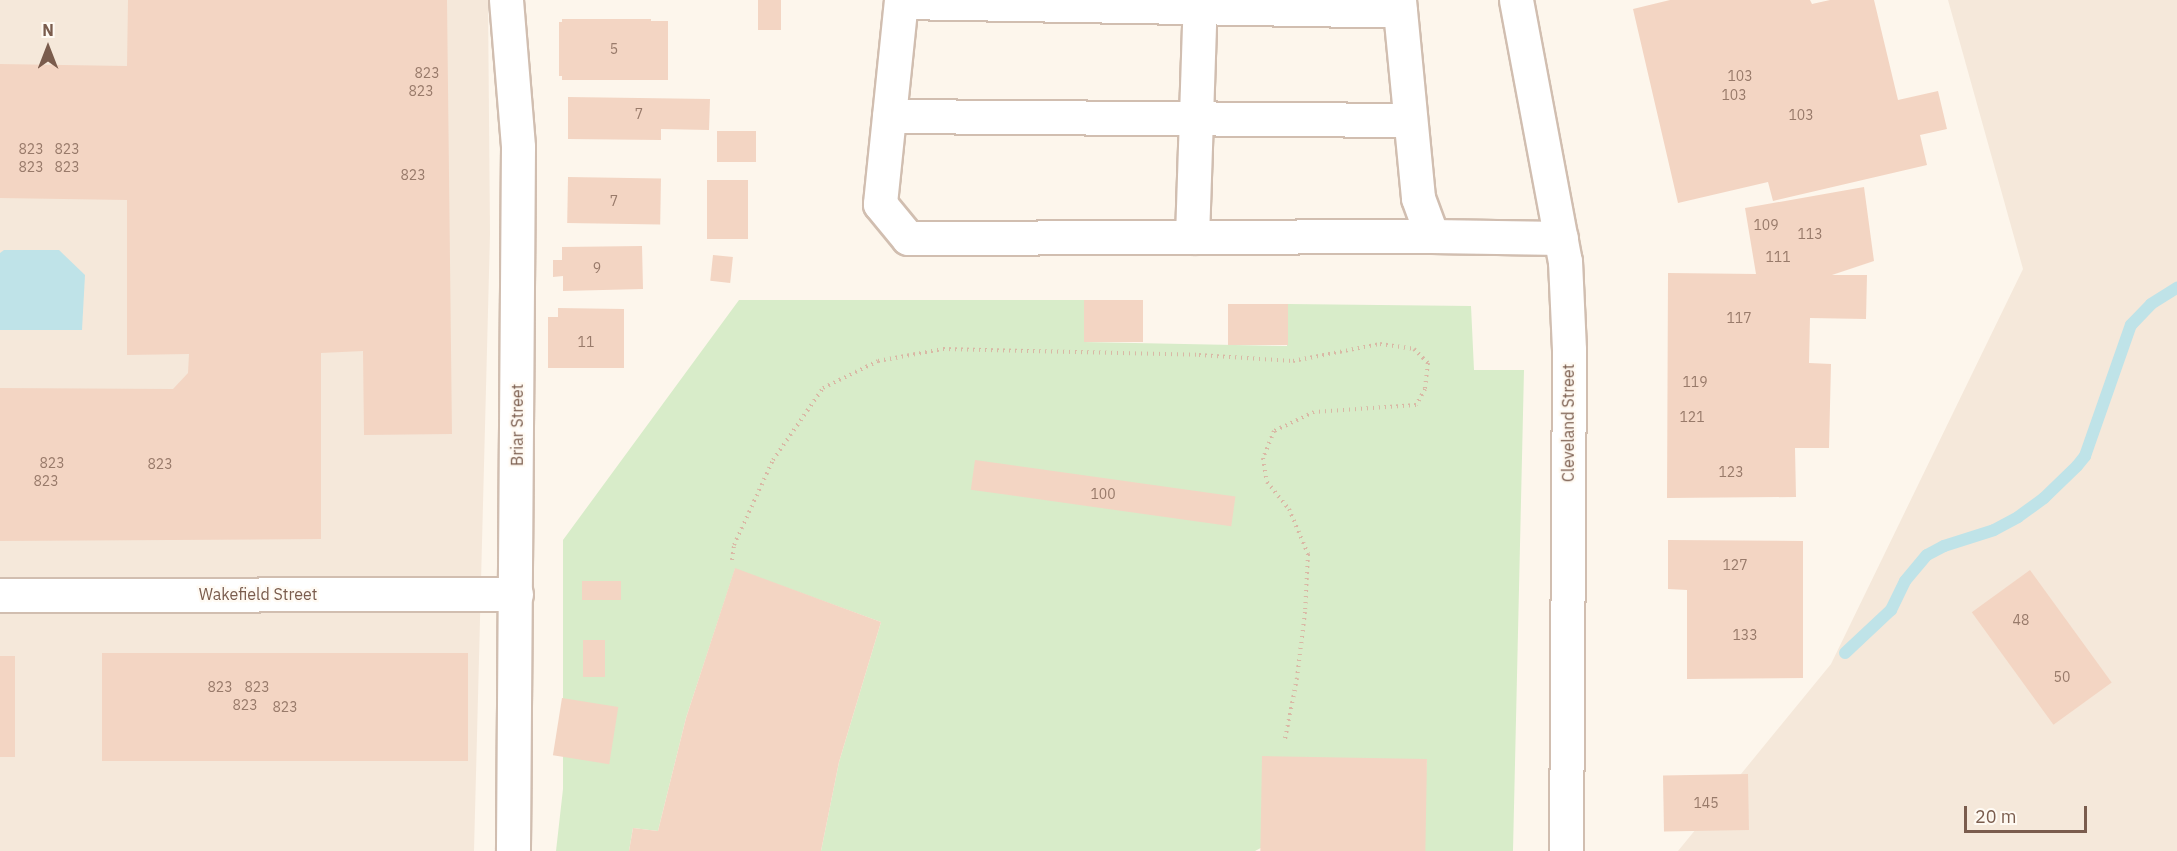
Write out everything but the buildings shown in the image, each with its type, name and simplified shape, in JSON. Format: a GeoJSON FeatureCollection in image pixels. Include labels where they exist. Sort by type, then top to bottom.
{"type":"FeatureCollection","features":[{"type":"Feature","properties":{"kind":"street","name":"Briar Street"},"geometry":{"type":"LineString","coordinates":[[506,0],[518,147],[513,851]]}},
{"type":"Feature","properties":{"kind":"street","name":"Cleveland Street"},"geometry":{"type":"LineString","coordinates":[[1516,0],[1565,261],[1569,350],[1566,851]]}},
{"type":"Feature","properties":{"kind":"street"},"geometry":{"type":"LineString","coordinates":[[1432,236],[1418,198],[1399,5],[901,1],[880,204],[908,238],[1432,236],[1561,238]]}},
{"type":"Feature","properties":{"kind":"street"},"geometry":{"type":"LineString","coordinates":[[1192,237],[1200,4]]}},
{"type":"Feature","properties":{"kind":"street"},"geometry":{"type":"LineString","coordinates":[[889,116],[1410,120]]}},
{"type":"Feature","properties":{"kind":"street","name":"Wakefield Street"},"geometry":{"type":"LineString","coordinates":[[0,595],[516,594]]}},
{"type":"Feature","properties":{"kind":"path"},"geometry":{"type":"LineString","coordinates":[[732,560],[734,545],[773,460],[823,388],[878,361],[943,348],[1199,355],[1293,361],[1380,344],[1414,349],[1428,363],[1425,389],[1416,405],[1314,412],[1274,431],[1263,458],[1267,482],[1290,509],[1308,554],[1305,612],[1297,678],[1285,739]]}},
{"type":"Feature","properties":{"kind":"shaded area"},"geometry":{"type":"Polygon","coordinates":[[[0,0],[488,0],[490,234],[474,851],[0,851],[0,0]]]}},
{"type":"Feature","properties":{"kind":"shaded area"},"geometry":{"type":"Polygon","coordinates":[[[1948,0],[2177,0],[2177,851],[1678,851],[1831,664],[2023,269],[1948,0]]]}},
{"type":"Feature","properties":{"kind":"green space"},"geometry":{"type":"Polygon","coordinates":[[[739,300],[1084,300],[1084,342],[1287,346],[1288,304],[1471,306],[1474,370],[1524,370],[1513,851],[1419,851],[1427,760],[1255,851],[821,851],[839,762],[881,622],[735,569],[686,718],[658,831],[633,828],[629,851],[556,851],[563,789],[563,540],[739,300]]]}},
{"type":"Feature","properties":{"kind":"water"},"geometry":{"type":"Polygon","coordinates":[[[4,250],[59,250],[85,275],[82,330],[0,330],[0,253],[4,250]]]}},
{"type":"Feature","properties":{"kind":"waterway"},"geometry":{"type":"LineString","coordinates":[[1845,653],[1891,610],[1905,581],[1927,555],[1944,546],[1994,530],[2018,517],[2044,498],[2077,466],[2085,456],[2131,325],[2151,304],[2177,288]]}}]}
